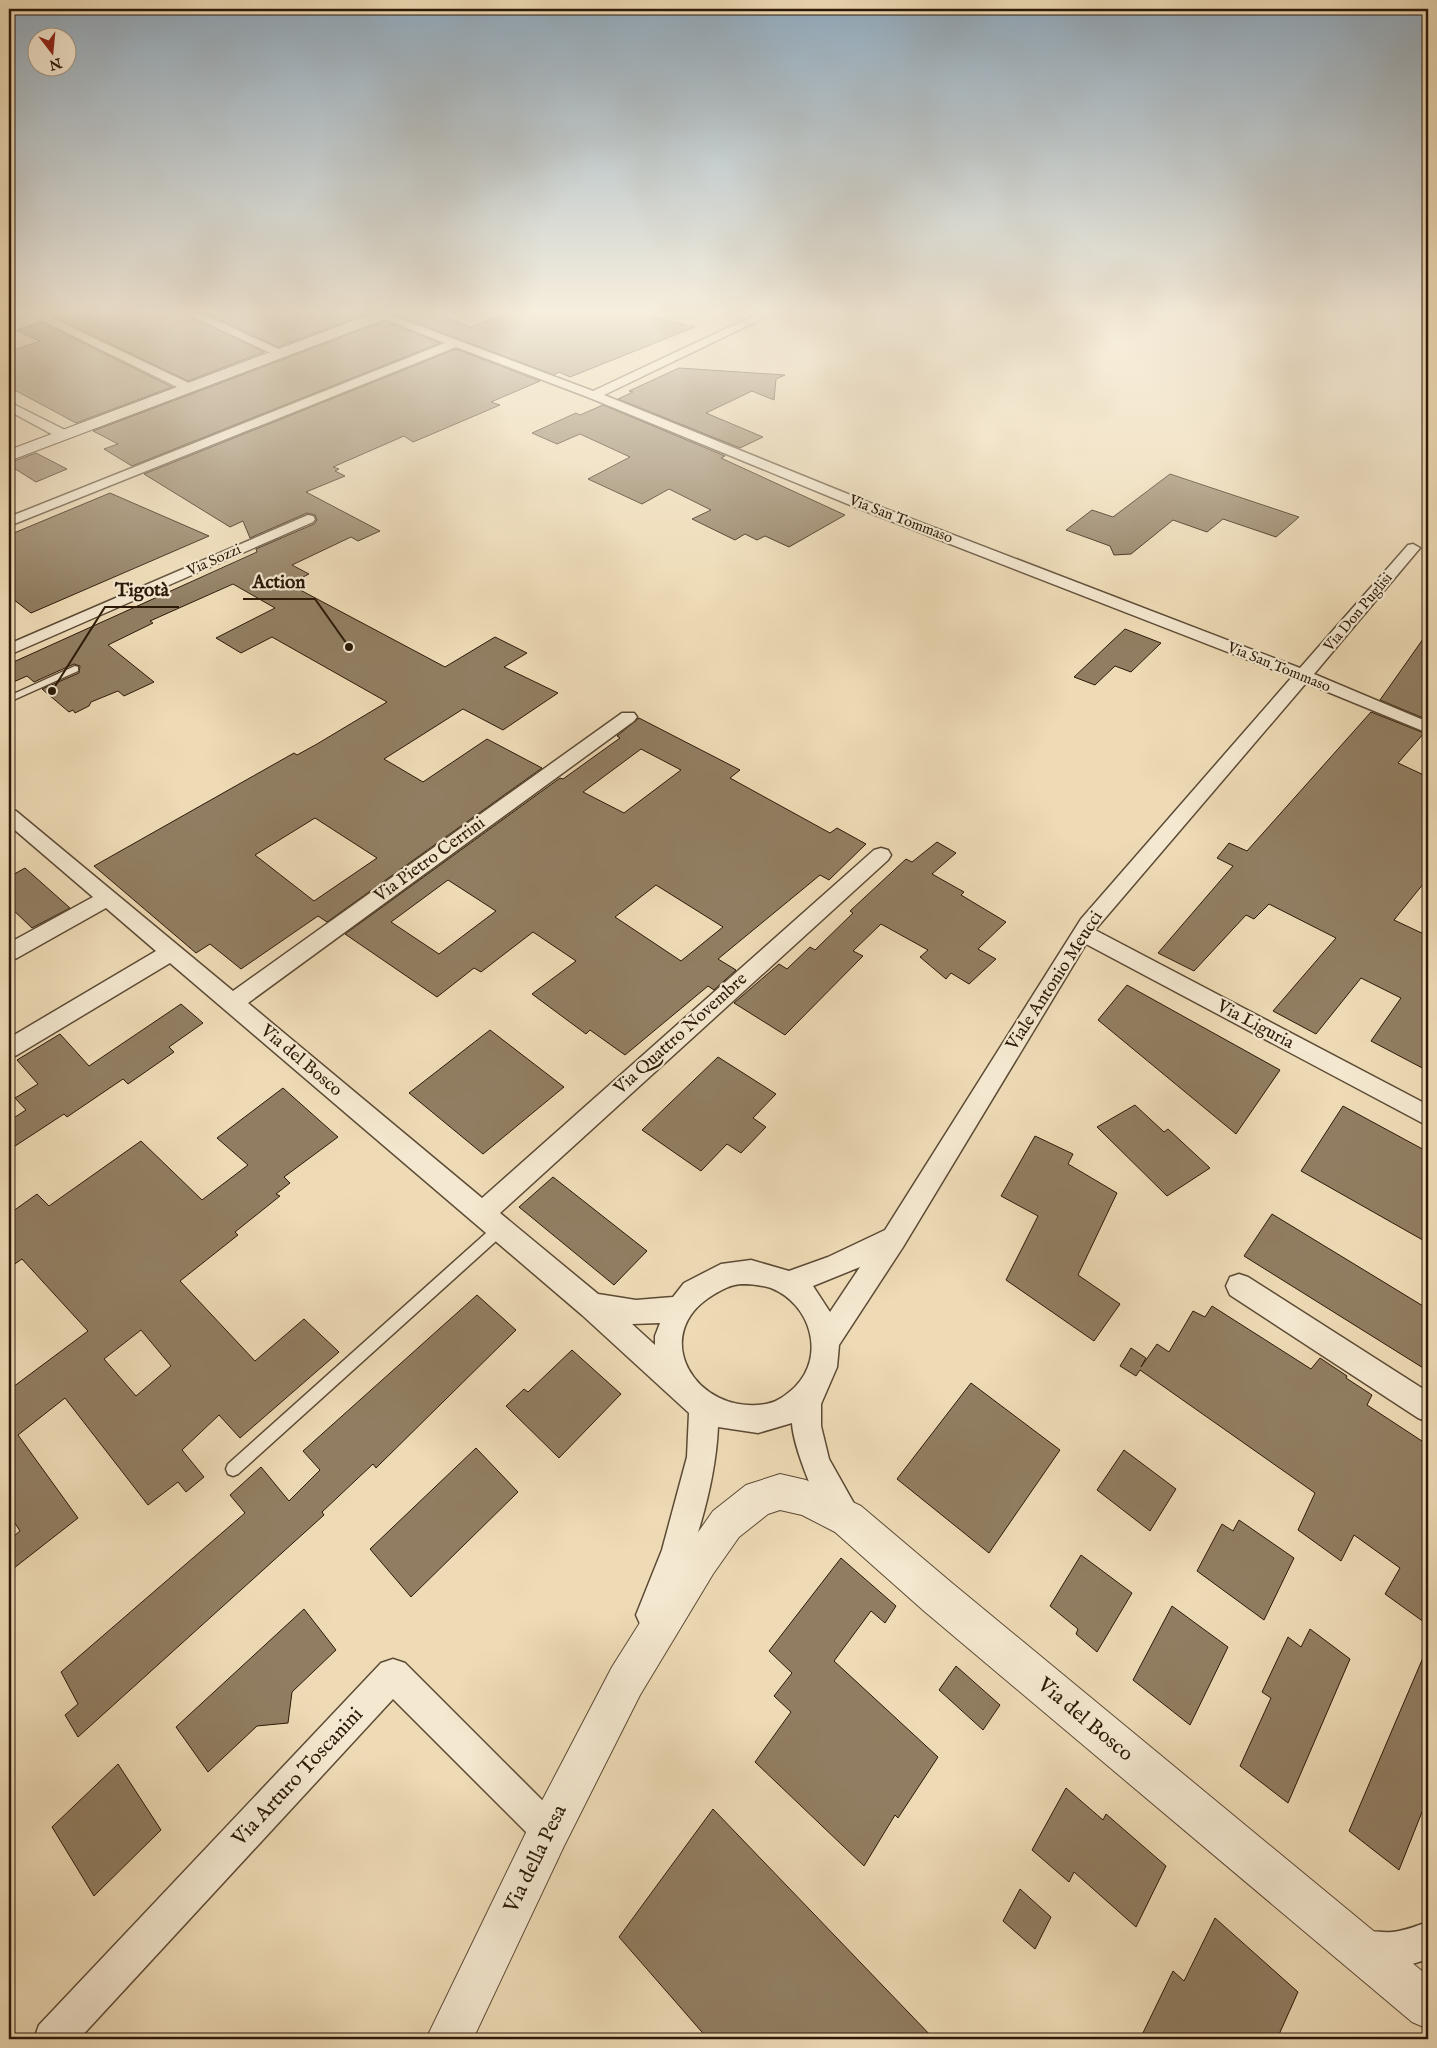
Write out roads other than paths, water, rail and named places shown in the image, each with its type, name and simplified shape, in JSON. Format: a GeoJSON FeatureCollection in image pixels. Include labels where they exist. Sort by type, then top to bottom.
{"type":"FeatureCollection","features":[{"type":"Feature","properties":{"kind":"main road"},"geometry":{"type":"LineString","coordinates":[[9,456],[134,409]]}},
{"type":"Feature","properties":{"kind":"main road","name":"Via della Pesa"},"geometry":{"type":"LineString","coordinates":[[449,2039],[549,1831],[626,1681],[700,1561],[726,1524],[741,1510],[759,1498],[780,1492],[806,1498],[848,1519]]}},
{"type":"Feature","properties":{"kind":"main road","name":"Via del Bosco"},"geometry":{"type":"LineString","coordinates":[[848,1519],[938,1597],[1428,2006]]}},
{"type":"Feature","properties":{"kind":"street"},"geometry":{"type":"LineString","coordinates":[[14,409],[64,435]]}},
{"type":"Feature","properties":{"kind":"street"},"geometry":{"type":"LineString","coordinates":[[9,522],[293,409]]}},
{"type":"Feature","properties":{"kind":"street","name":"Via San Tommaso"},"geometry":{"type":"LineString","coordinates":[[627,409],[860,504],[1304,676],[1428,728]]}},
{"type":"Feature","properties":{"kind":"street","name":"Via Sozzi"},"geometry":{"type":"LineString","coordinates":[[9,650],[308,519]]}},
{"type":"Feature","properties":{"kind":"street","name":"Via Don Puglisi"},"geometry":{"type":"LineString","coordinates":[[1304,676],[1413,548]]}},
{"type":"Feature","properties":{"kind":"street","name":"Viale Antonio Meucci"},"geometry":{"type":"LineString","coordinates":[[826,1341],[894,1238],[1088,924],[1304,676]]}},
{"type":"Feature","properties":{"kind":"street","name":"Via Pietro Cerrini"},"geometry":{"type":"LineString","coordinates":[[232,1003],[628,717]]}},
{"type":"Feature","properties":{"kind":"street","name":"Via del Bosco"},"geometry":{"type":"LineString","coordinates":[[9,815],[592,1306],[677,1382],[704,1409],[730,1419],[760,1420],[787,1411],[808,1393],[823,1367],[826,1341],[822,1325],[810,1302],[776,1278],[750,1272],[727,1274],[703,1284],[688,1296],[677,1309],[668,1334],[668,1357],[677,1382]]}},
{"type":"Feature","properties":{"kind":"street","name":"Via Quattro Novembre"},"geometry":{"type":"LineString","coordinates":[[482,1214],[881,855]]}},
{"type":"Feature","properties":{"kind":"street"},"geometry":{"type":"LineString","coordinates":[[9,953],[107,898]]}},
{"type":"Feature","properties":{"kind":"street","name":"Via Liguria"},"geometry":{"type":"LineString","coordinates":[[1083,933],[1428,1116]]}},
{"type":"Feature","properties":{"kind":"street"},"geometry":{"type":"LineString","coordinates":[[9,1050],[171,952]]}},
{"type":"Feature","properties":{"kind":"street"},"geometry":{"type":"LineString","coordinates":[[787,1284],[836,1266],[894,1238]]}},
{"type":"Feature","properties":{"kind":"street"},"geometry":{"type":"LineString","coordinates":[[1239,1286],[1428,1408]]}},
{"type":"Feature","properties":{"kind":"street"},"geometry":{"type":"LineString","coordinates":[[592,1306],[636,1312],[677,1309]]}},
{"type":"Feature","properties":{"kind":"street","name":"Via del Bosco"},"geometry":{"type":"LineString","coordinates":[[808,1393],[806,1414],[810,1442],[826,1485],[848,1519]]}},
{"type":"Feature","properties":{"kind":"street","name":"Via della Pesa"},"geometry":{"type":"LineString","coordinates":[[626,1681],[677,1550],[702,1457],[704,1409]]}},
{"type":"Feature","properties":{"kind":"street","name":"Via Arturo Toscanini"},"geometry":{"type":"LineString","coordinates":[[53,2039],[393,1675],[549,1831]]}},
{"type":"Feature","properties":{"kind":"street"},"geometry":{"type":"LineString","coordinates":[[1338,1931],[1359,1944],[1381,1952],[1400,1951],[1428,1941]]}},
{"type":"Feature","properties":{"kind":"lane"},"geometry":{"type":"LineString","coordinates":[[9,699],[75,669]]}},
{"type":"Feature","properties":{"kind":"lane"},"geometry":{"type":"LineString","coordinates":[[233,1469],[500,1229]]}},
{"type":"Feature","properties":{"kind":"place","name":"Action"},"geometry":{"type":"Point","coordinates":[349,647]}},
{"type":"Feature","properties":{"kind":"place","name":"Tigotà"},"geometry":{"type":"Point","coordinates":[52,691]}}]}
